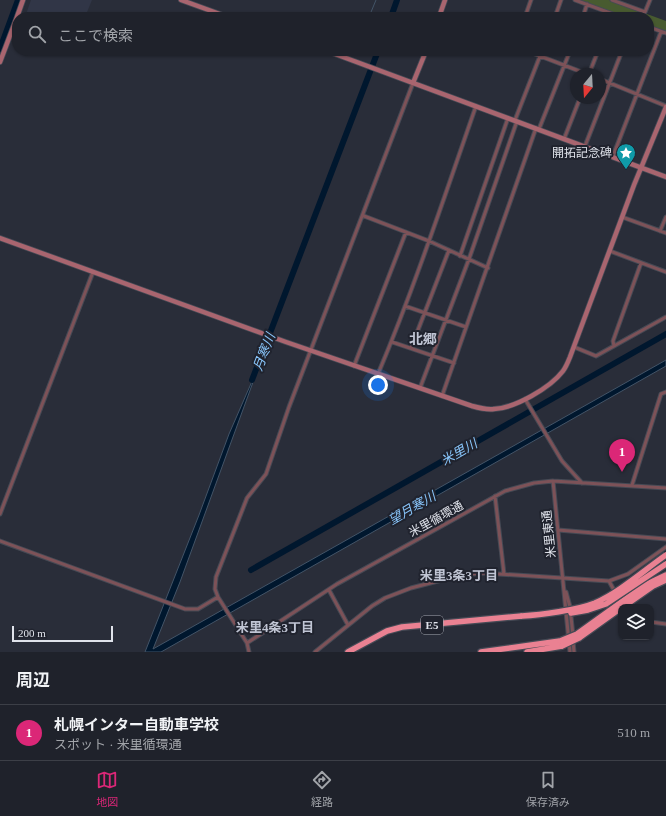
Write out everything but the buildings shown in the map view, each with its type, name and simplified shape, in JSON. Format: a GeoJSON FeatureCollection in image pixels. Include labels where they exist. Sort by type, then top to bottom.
{"type":"FeatureCollection","features":[{"type":"Feature","properties":{"kind":"highway","name":"E5"},"geometry":{"type":"LineString","coordinates":[[348,652],[387,631],[402,627],[524,616],[576,608],[595,603],[627,583],[666,555]]}},
{"type":"Feature","properties":{"kind":"highway"},"geometry":{"type":"LineString","coordinates":[[524,616],[576,612],[597,607],[614,599],[666,564]]}},
{"type":"Feature","properties":{"kind":"highway"},"geometry":{"type":"LineString","coordinates":[[578,636],[650,582],[666,575]]}},
{"type":"Feature","properties":{"kind":"highway"},"geometry":{"type":"LineString","coordinates":[[628,604],[653,586],[666,580]]}},
{"type":"Feature","properties":{"kind":"highway"},"geometry":{"type":"LineString","coordinates":[[527,652],[561,644],[578,636],[618,611]]}},
{"type":"Feature","properties":{"kind":"highway"},"geometry":{"type":"LineString","coordinates":[[481,652],[561,644]]}},
{"type":"Feature","properties":{"kind":"street"},"geometry":{"type":"LineString","coordinates":[[19,12],[24,0]]}},
{"type":"Feature","properties":{"kind":"street"},"geometry":{"type":"LineString","coordinates":[[180,0],[214,12]]}},
{"type":"Feature","properties":{"kind":"street"},"geometry":{"type":"LineString","coordinates":[[441,12],[445,0]]}},
{"type":"Feature","properties":{"kind":"street"},"geometry":{"type":"LineString","coordinates":[[527,12],[531,0]]}},
{"type":"Feature","properties":{"kind":"street"},"geometry":{"type":"LineString","coordinates":[[557,12],[561,0]]}},
{"type":"Feature","properties":{"kind":"street"},"geometry":{"type":"LineString","coordinates":[[575,0],[605,12]]}},
{"type":"Feature","properties":{"kind":"street"},"geometry":{"type":"LineString","coordinates":[[612,0],[645,12],[650,0]]}},
{"type":"Feature","properties":{"kind":"street"},"geometry":{"type":"LineString","coordinates":[[627,6],[630,0]]}},
{"type":"Feature","properties":{"kind":"street"},"geometry":{"type":"LineString","coordinates":[[585,12],[588,4]]}},
{"type":"Feature","properties":{"kind":"street"},"geometry":{"type":"LineString","coordinates":[[654,56],[666,27]]}},
{"type":"Feature","properties":{"kind":"street"},"geometry":{"type":"LineString","coordinates":[[654,29],[664,33]]}},
{"type":"Feature","properties":{"kind":"street"},"geometry":{"type":"LineString","coordinates":[[0,62],[12,30]]}},
{"type":"Feature","properties":{"kind":"street"},"geometry":{"type":"LineString","coordinates":[[340,56],[666,176]]}},
{"type":"Feature","properties":{"kind":"street"},"geometry":{"type":"LineString","coordinates":[[249,652],[247,643],[218,597],[216,577],[247,498],[266,474],[311,351],[364,216],[424,56]]}},
{"type":"Feature","properties":{"kind":"street"},"geometry":{"type":"LineString","coordinates":[[420,388],[446,320],[540,56],[572,68]]}},
{"type":"Feature","properties":{"kind":"street"},"geometry":{"type":"LineString","coordinates":[[442,396],[537,129],[568,56]]}},
{"type":"Feature","properties":{"kind":"street"},"geometry":{"type":"LineString","coordinates":[[591,68],[596,56]]}},
{"type":"Feature","properties":{"kind":"street"},"geometry":{"type":"LineString","coordinates":[[585,146],[620,56]]}},
{"type":"Feature","properties":{"kind":"street"},"geometry":{"type":"LineString","coordinates":[[613,156],[637,94],[654,56]]}},
{"type":"Feature","properties":{"kind":"street"},"geometry":{"type":"LineString","coordinates":[[0,238],[282,341],[472,406],[493,410],[509,406],[525,399],[553,381],[563,371],[574,347],[622,217],[666,106],[606,81]]}},
{"type":"Feature","properties":{"kind":"street"},"geometry":{"type":"LineString","coordinates":[[564,139],[578,104]]}},
{"type":"Feature","properties":{"kind":"street"},"geometry":{"type":"LineString","coordinates":[[378,374],[392,342],[476,106]]}},
{"type":"Feature","properties":{"kind":"street"},"geometry":{"type":"LineString","coordinates":[[460,256],[508,118]]}},
{"type":"Feature","properties":{"kind":"street"},"geometry":{"type":"LineString","coordinates":[[364,216],[429,240],[488,268]]}},
{"type":"Feature","properties":{"kind":"street"},"geometry":{"type":"LineString","coordinates":[[622,217],[666,233]]}},
{"type":"Feature","properties":{"kind":"street"},"geometry":{"type":"LineString","coordinates":[[660,231],[666,217]]}},
{"type":"Feature","properties":{"kind":"street"},"geometry":{"type":"LineString","coordinates":[[354,366],[406,232]]}},
{"type":"Feature","properties":{"kind":"street"},"geometry":{"type":"LineString","coordinates":[[411,348],[449,250]]}},
{"type":"Feature","properties":{"kind":"street"},"geometry":{"type":"LineString","coordinates":[[610,251],[666,272]]}},
{"type":"Feature","properties":{"kind":"street"},"geometry":{"type":"LineString","coordinates":[[614,346],[613,341],[641,263]]}},
{"type":"Feature","properties":{"kind":"street"},"geometry":{"type":"LineString","coordinates":[[0,514],[93,272]]}},
{"type":"Feature","properties":{"kind":"street"},"geometry":{"type":"LineString","coordinates":[[405,306],[466,327]]}},
{"type":"Feature","properties":{"kind":"street"},"geometry":{"type":"LineString","coordinates":[[574,347],[596,356],[666,317]]}},
{"type":"Feature","properties":{"kind":"street"},"geometry":{"type":"LineString","coordinates":[[392,342],[454,363]]}},
{"type":"Feature","properties":{"kind":"street"},"geometry":{"type":"LineString","coordinates":[[632,486],[662,394],[666,392]]}},
{"type":"Feature","properties":{"kind":"street"},"geometry":{"type":"LineString","coordinates":[[525,399],[562,461],[582,482]]}},
{"type":"Feature","properties":{"kind":"street","name":"米里循環通"},"geometry":{"type":"LineString","coordinates":[[247,643],[329,590],[495,496],[516,487],[553,481],[666,488]]}},
{"type":"Feature","properties":{"kind":"street","name":"米里東通"},"geometry":{"type":"LineString","coordinates":[[553,481],[570,652]]}},
{"type":"Feature","properties":{"kind":"street"},"geometry":{"type":"LineString","coordinates":[[495,496],[504,574]]}},
{"type":"Feature","properties":{"kind":"street"},"geometry":{"type":"LineString","coordinates":[[558,530],[666,539]]}},
{"type":"Feature","properties":{"kind":"street"},"geometry":{"type":"LineString","coordinates":[[0,541],[179,607],[192,610],[198,609],[218,597]]}},
{"type":"Feature","properties":{"kind":"street"},"geometry":{"type":"LineString","coordinates":[[315,652],[372,606],[396,592],[473,573],[609,581],[628,574],[666,547]]}},
{"type":"Feature","properties":{"kind":"street"},"geometry":{"type":"LineString","coordinates":[[609,581],[621,600]]}},
{"type":"Feature","properties":{"kind":"street","name":"米里東通"},"geometry":{"type":"LineString","coordinates":[[564,584],[570,607],[574,652]]}},
{"type":"Feature","properties":{"kind":"street"},"geometry":{"type":"LineString","coordinates":[[329,590],[348,625]]}},
{"type":"Feature","properties":{"kind":"street"},"geometry":{"type":"LineString","coordinates":[[654,622],[666,624]]}},
{"type":"Feature","properties":{"kind":"shaded area"},"geometry":{"type":"Polygon","coordinates":[[[31,0],[92,0],[87,12],[27,12],[31,0]]]}},
{"type":"Feature","properties":{"kind":"green space"},"geometry":{"type":"Polygon","coordinates":[[[578,0],[609,0],[642,12],[610,12],[578,0]]]}},
{"type":"Feature","properties":{"kind":"green space"},"geometry":{"type":"Polygon","coordinates":[[[654,17],[666,21],[666,33],[654,28],[654,17]]]}},
{"type":"Feature","properties":{"kind":"water","name":"望月寒川"},"geometry":{"type":"Polygon","coordinates":[[[666,360],[666,366],[161,652],[145,652],[229,434],[260,363],[180,582],[153,649],[666,360]]]}},
{"type":"Feature","properties":{"kind":"waterway"},"geometry":{"type":"LineString","coordinates":[[14,12],[18,0]]}},
{"type":"Feature","properties":{"kind":"waterway"},"geometry":{"type":"LineString","coordinates":[[371,12],[376,0]]}},
{"type":"Feature","properties":{"kind":"waterway","name":"月寒川"},"geometry":{"type":"LineString","coordinates":[[393,12],[397,0]]}},
{"type":"Feature","properties":{"kind":"waterway"},"geometry":{"type":"LineString","coordinates":[[0,49],[12,16]]}},
{"type":"Feature","properties":{"kind":"waterway","name":"月寒川"},"geometry":{"type":"LineString","coordinates":[[252,380],[376,56]]}},
{"type":"Feature","properties":{"kind":"waterway","name":"米里川"},"geometry":{"type":"LineString","coordinates":[[251,570],[666,334]]}},
{"type":"Feature","properties":{"kind":"place","name":"開拓記念碑"},"geometry":{"type":"Point","coordinates":[626,170]}},
{"type":"Feature","properties":{"kind":"place","name":"札幌インター自動車学校"},"geometry":{"type":"Point","coordinates":[622,472]}},
{"type":"Feature","properties":{"kind":"district","name":"北郷"},"geometry":{"type":"Point","coordinates":[423,339]}},
{"type":"Feature","properties":{"kind":"district","name":"米里3条3丁目"},"geometry":{"type":"Point","coordinates":[459,575]}},
{"type":"Feature","properties":{"kind":"district","name":"米里4条3丁目"},"geometry":{"type":"Point","coordinates":[275,627]}}]}
